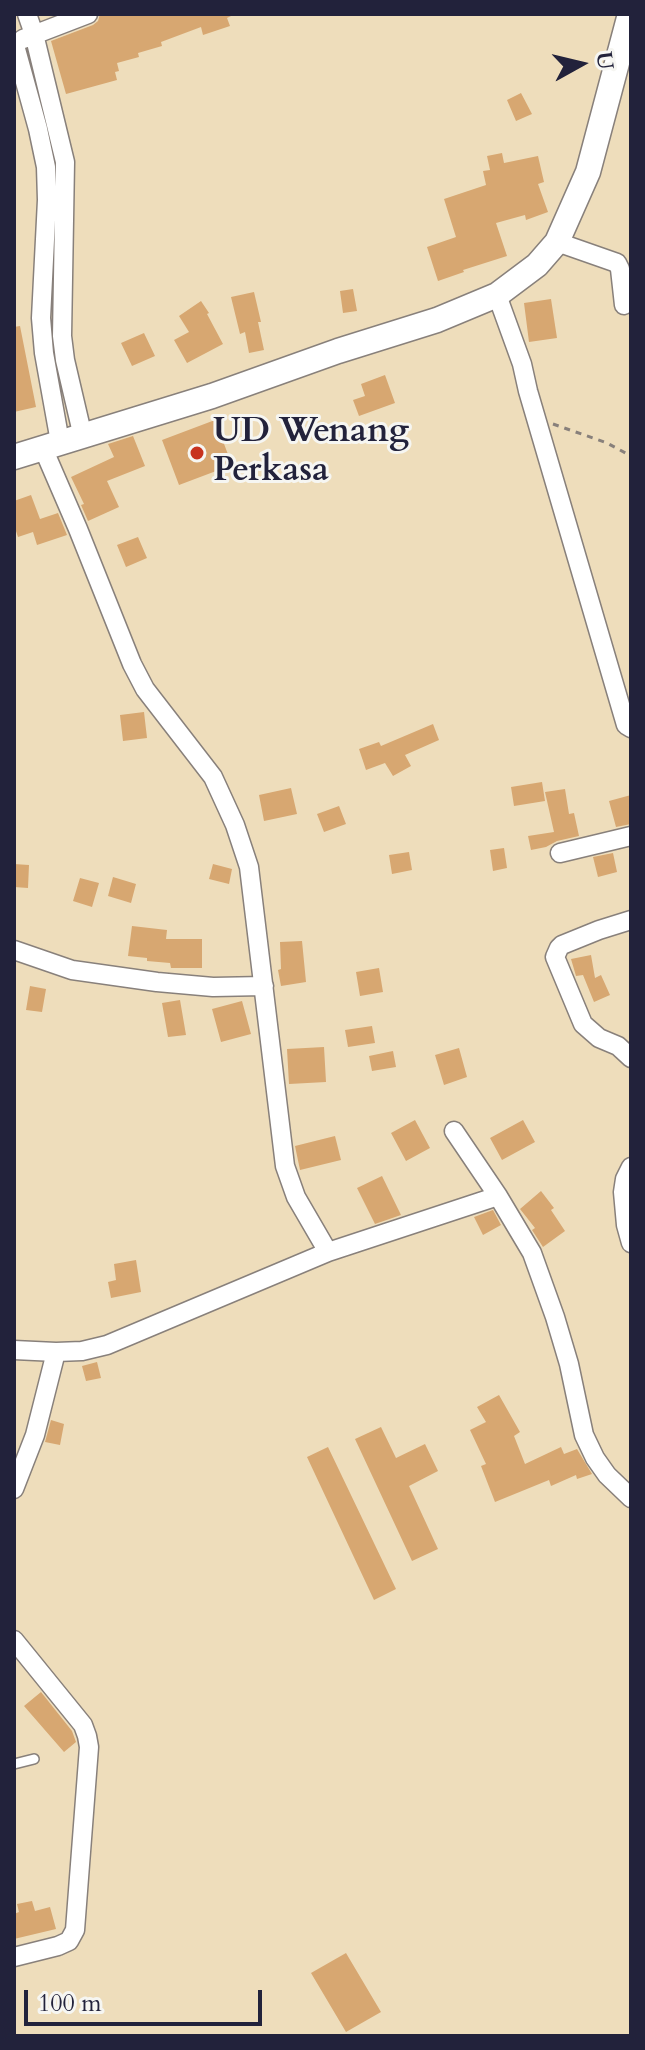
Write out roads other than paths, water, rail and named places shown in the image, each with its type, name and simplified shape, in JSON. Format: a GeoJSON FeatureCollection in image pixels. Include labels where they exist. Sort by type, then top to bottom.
{"type":"FeatureCollection","features":[{"type":"Feature","properties":{"kind":"main road"},"geometry":{"type":"LineString","coordinates":[[14,457],[437,320],[497,295],[537,265],[557,242],[588,172],[630,14]]}},
{"type":"Feature","properties":{"kind":"street"},"geometry":{"type":"LineString","coordinates":[[27,14],[34,34],[45,120],[47,200],[41,318],[44,353],[78,529],[145,689],[213,777],[235,825],[249,867],[285,1166],[296,1197],[328,1252]]}},
{"type":"Feature","properties":{"kind":"street"},"geometry":{"type":"LineString","coordinates":[[62,442],[65,162],[14,42],[88,14]]}},
{"type":"Feature","properties":{"kind":"street"},"geometry":{"type":"LineString","coordinates":[[557,242],[617,263],[624,305]]}},
{"type":"Feature","properties":{"kind":"street"},"geometry":{"type":"LineString","coordinates":[[497,295],[522,364],[626,725],[631,728]]}},
{"type":"Feature","properties":{"kind":"street"},"geometry":{"type":"LineString","coordinates":[[560,853],[631,836]]}},
{"type":"Feature","properties":{"kind":"street"},"geometry":{"type":"LineString","coordinates":[[631,920],[562,945],[555,957],[583,1024],[631,1058]]}},
{"type":"Feature","properties":{"kind":"street"},"geometry":{"type":"LineString","coordinates":[[14,950],[72,970],[213,987],[264,986]]}},
{"type":"Feature","properties":{"kind":"street"},"geometry":{"type":"LineString","coordinates":[[454,1131],[532,1253],[569,1364],[584,1435],[607,1475],[631,1498]]}},
{"type":"Feature","properties":{"kind":"street"},"geometry":{"type":"LineString","coordinates":[[631,1167],[623,1192],[631,1243]]}},
{"type":"Feature","properties":{"kind":"street"},"geometry":{"type":"LineString","coordinates":[[14,1350],[82,1351],[125,1339],[328,1252],[498,1196]]}},
{"type":"Feature","properties":{"kind":"street"},"geometry":{"type":"LineString","coordinates":[[14,1489],[35,1435],[56,1352]]}},
{"type":"Feature","properties":{"kind":"street"},"geometry":{"type":"LineString","coordinates":[[14,1640],[83,1725],[89,1747],[75,1930],[69,1941],[58,1946],[14,1957]]}},
{"type":"Feature","properties":{"kind":"lane"},"geometry":{"type":"LineString","coordinates":[[14,1764],[34,1759]]}},
{"type":"Feature","properties":{"kind":"place","name":"UD Wenang Perkasa"},"geometry":{"type":"Point","coordinates":[197,453]}}]}
